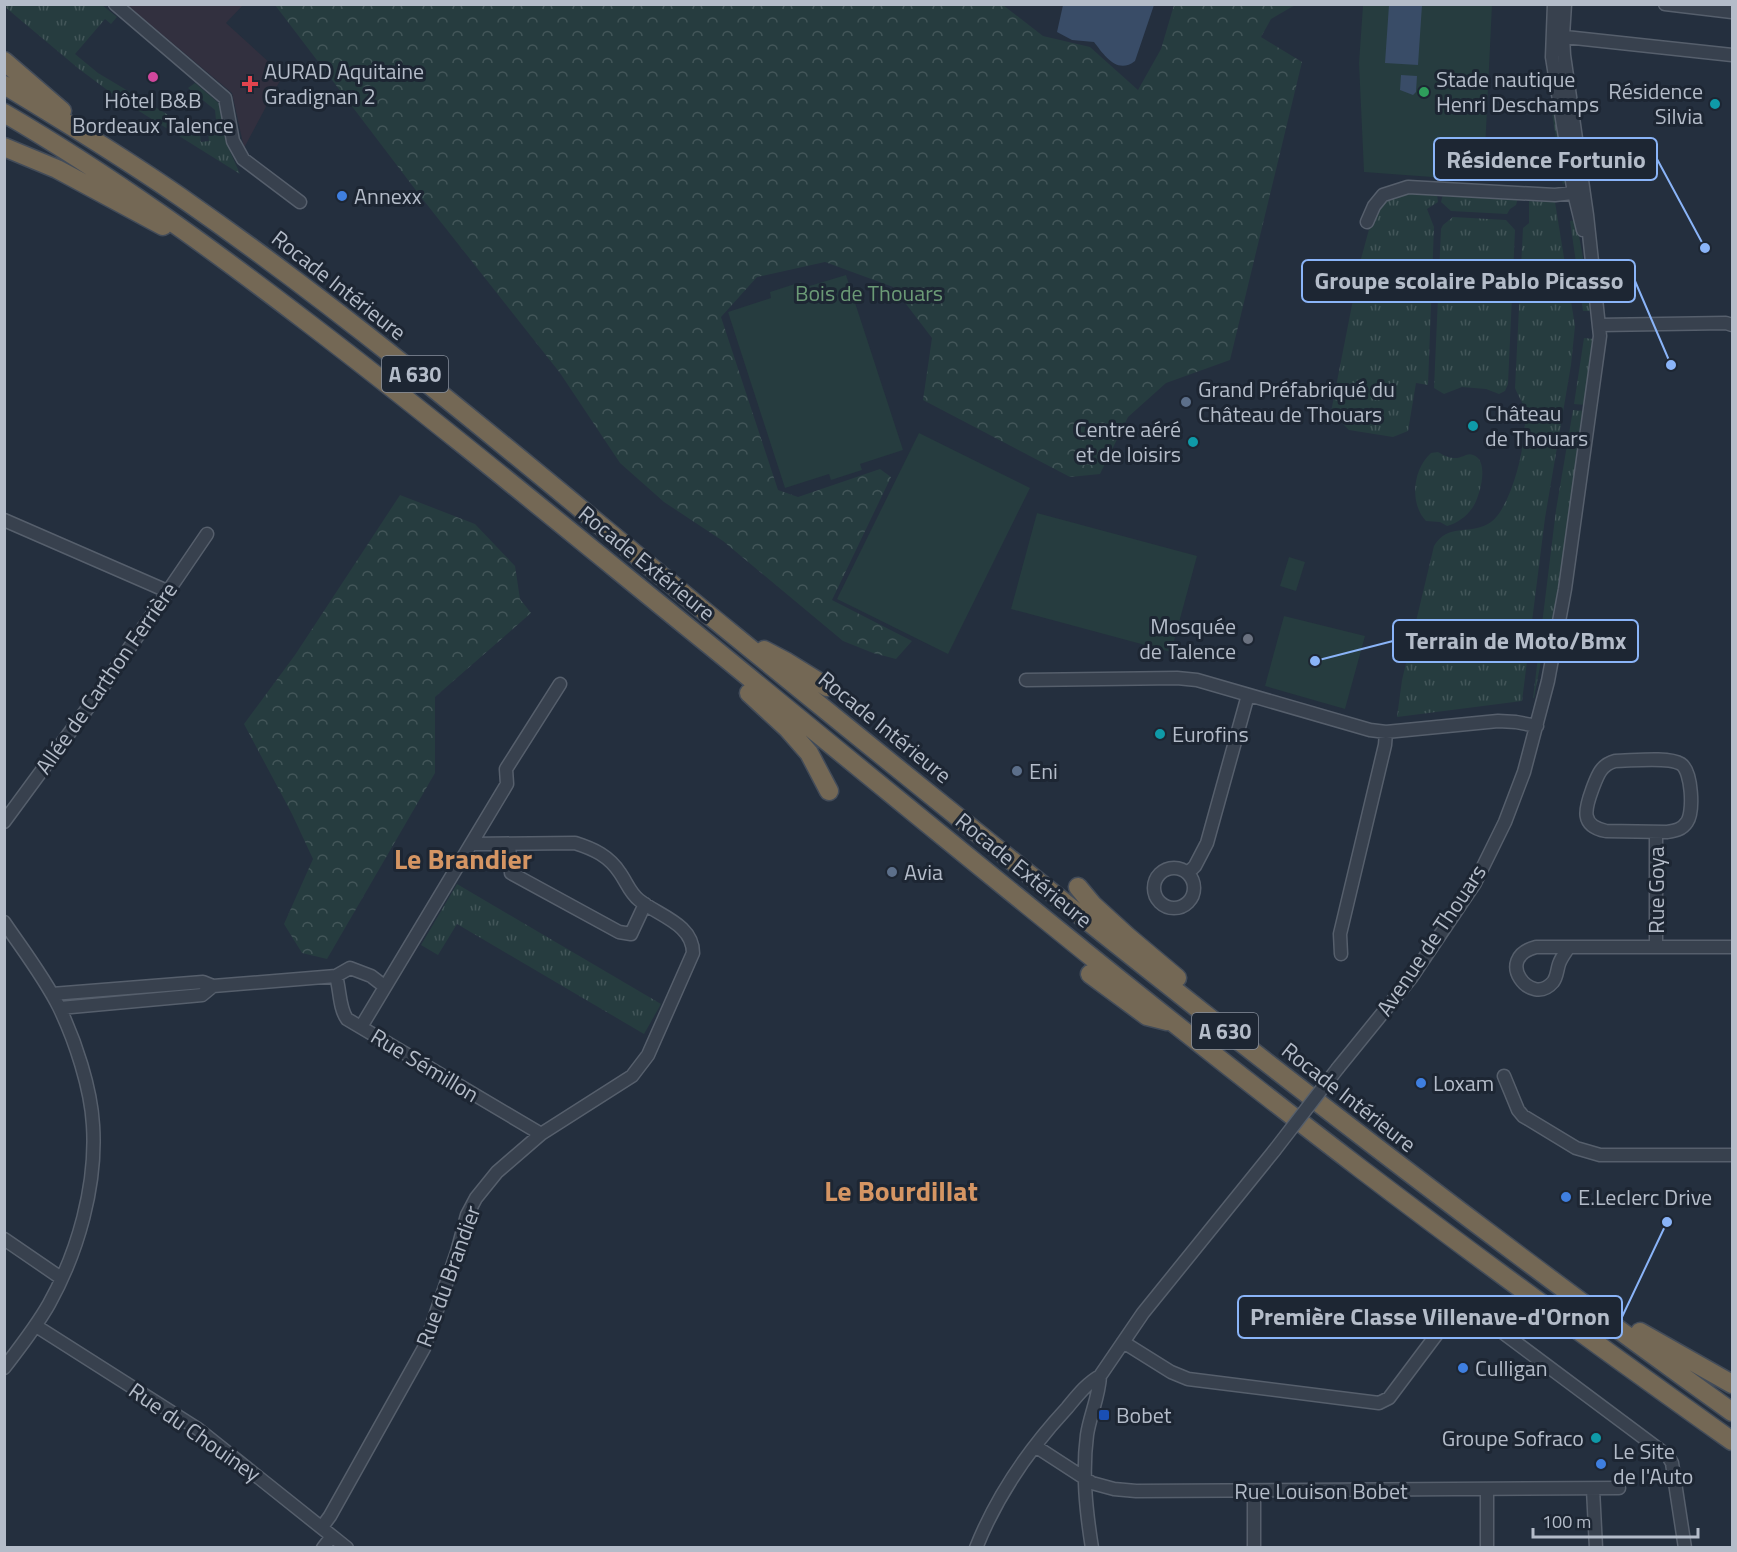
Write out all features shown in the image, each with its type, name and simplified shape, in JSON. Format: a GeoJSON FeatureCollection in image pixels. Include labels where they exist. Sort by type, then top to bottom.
{"type":"FeatureCollection","features":[{"type":"Feature","properties":{"kind":"highway"},"geometry":{"type":"LineString","coordinates":[[4,61],[41,91],[86,134]]}},
{"type":"Feature","properties":{"kind":"highway","name":"Rocade Intérieure"},"geometry":{"type":"LineString","coordinates":[[4,85],[86,134],[187,201],[298,282],[438,392],[730,632],[1234,1038],[1514,1253],[1732,1412]]}},
{"type":"Feature","properties":{"kind":"highway","name":"Rocade Extérieure"},"geometry":{"type":"LineString","coordinates":[[4,113],[115,181],[211,248],[426,413],[1178,1024],[1405,1202],[1732,1441]]}},
{"type":"Feature","properties":{"kind":"highway"},"geometry":{"type":"LineString","coordinates":[[4,147],[57,169],[158,224],[211,248]]}},
{"type":"Feature","properties":{"kind":"highway"},"geometry":{"type":"LineString","coordinates":[[730,632],[786,661],[827,687]]}},
{"type":"Feature","properties":{"kind":"highway"},"geometry":{"type":"LineString","coordinates":[[713,648],[729,677],[788,729],[809,753],[829,791]]}},
{"type":"Feature","properties":{"kind":"highway"},"geometry":{"type":"LineString","coordinates":[[1078,887],[1093,905],[1173,975],[1234,1038]]}},
{"type":"Feature","properties":{"kind":"highway"},"geometry":{"type":"LineString","coordinates":[[1090,974],[1147,1016],[1178,1024]]}},
{"type":"Feature","properties":{"kind":"highway"},"geometry":{"type":"LineString","coordinates":[[1514,1253],[1658,1344],[1732,1384]]}},
{"type":"Feature","properties":{"kind":"street"},"geometry":{"type":"LineString","coordinates":[[115,4],[225,98],[233,141],[243,159],[300,202]]}},
{"type":"Feature","properties":{"kind":"street","name":"Avenue de Thouars"},"geometry":{"type":"LineString","coordinates":[[976,1548],[1014,1473],[1091,1381],[1100,1376],[1143,1313],[1411,978],[1475,883],[1504,822],[1524,772],[1548,681],[1564,598],[1597,363],[1599,325],[1579,193],[1564,56],[1557,36],[1554,4]]}},
{"type":"Feature","properties":{"kind":"street","name":"Avenue de Thouars"},"geometry":{"type":"LineString","coordinates":[[1557,36],[1565,4]]}},
{"type":"Feature","properties":{"kind":"street"},"geometry":{"type":"LineString","coordinates":[[1665,4],[1732,12]]}},
{"type":"Feature","properties":{"kind":"street"},"geometry":{"type":"LineString","coordinates":[[1557,36],[1732,55]]}},
{"type":"Feature","properties":{"kind":"street"},"geometry":{"type":"LineString","coordinates":[[1367,222],[1374,206],[1383,195],[1408,187],[1555,195],[1579,193]]}},
{"type":"Feature","properties":{"kind":"street"},"geometry":{"type":"LineString","coordinates":[[1599,325],[1726,323],[1732,325]]}},
{"type":"Feature","properties":{"kind":"street"},"geometry":{"type":"LineString","coordinates":[[4,520],[167,591]]}},
{"type":"Feature","properties":{"kind":"street","name":"Allée de Carthon Ferrière"},"geometry":{"type":"LineString","coordinates":[[4,822],[98,694],[207,534]]}},
{"type":"Feature","properties":{"kind":"street"},"geometry":{"type":"LineString","coordinates":[[1026,680],[1177,678],[1197,680],[1370,730],[1386,732],[1498,721],[1537,726]]}},
{"type":"Feature","properties":{"kind":"street"},"geometry":{"type":"LineString","coordinates":[[361,1028],[384,986],[390,980],[507,784],[506,769],[561,684]]}},
{"type":"Feature","properties":{"kind":"street"},"geometry":{"type":"LineString","coordinates":[[1188,873],[1195,866],[1207,843],[1248,695]]}},
{"type":"Feature","properties":{"kind":"street"},"geometry":{"type":"LineString","coordinates":[[1341,954],[1340,934],[1385,745],[1386,732]]}},
{"type":"Feature","properties":{"kind":"street","name":"Rue Goya"},"geometry":{"type":"LineString","coordinates":[[1615,761],[1671,761],[1684,767],[1690,777],[1688,821],[1676,831],[1656,832],[1606,831],[1591,825],[1586,815],[1587,803],[1603,766],[1615,761]]}},
{"type":"Feature","properties":{"kind":"street","name":"Rue Goya"},"geometry":{"type":"LineString","coordinates":[[1656,832],[1656,947]]}},
{"type":"Feature","properties":{"kind":"street"},"geometry":{"type":"LineString","coordinates":[[471,844],[575,843],[589,847],[612,862],[632,893],[645,904],[631,934],[620,932],[511,873],[509,844]]}},
{"type":"Feature","properties":{"kind":"street","name":"Rue du Brandier"},"geometry":{"type":"LineString","coordinates":[[322,1527],[424,1348],[458,1252],[467,1215],[476,1198],[497,1172],[541,1134],[632,1076],[648,1055],[693,952],[693,944],[685,930],[645,904]]}},
{"type":"Feature","properties":{"kind":"street"},"geometry":{"type":"LineString","coordinates":[[4,922],[60,1008],[81,1060],[93,1123],[93,1160],[79,1233],[61,1278],[36,1326],[4,1368]]}},
{"type":"Feature","properties":{"kind":"street"},"geometry":{"type":"LineString","coordinates":[[1569,947],[1552,983],[1544,988],[1535,989],[1521,982],[1517,975],[1520,955],[1527,949],[1536,947],[1569,947],[1656,947],[1732,947]]}},
{"type":"Feature","properties":{"kind":"street"},"geometry":{"type":"LineString","coordinates":[[52,994],[203,982],[213,986],[336,976],[350,968],[357,969],[384,986]]}},
{"type":"Feature","properties":{"kind":"street","name":"Rue Sémillon"},"geometry":{"type":"LineString","coordinates":[[336,976],[344,1015],[347,1019],[541,1134]]}},
{"type":"Feature","properties":{"kind":"street"},"geometry":{"type":"LineString","coordinates":[[60,1008],[202,994],[213,986]]}},
{"type":"Feature","properties":{"kind":"street"},"geometry":{"type":"LineString","coordinates":[[1504,1077],[1518,1110],[1523,1116],[1576,1148],[1589,1153],[1633,1156],[1732,1155]]}},
{"type":"Feature","properties":{"kind":"street"},"geometry":{"type":"LineString","coordinates":[[4,1239],[61,1278]]}},
{"type":"Feature","properties":{"kind":"street"},"geometry":{"type":"LineString","coordinates":[[1123,1342],[1171,1372],[1188,1379],[1379,1403],[1389,1398],[1444,1328],[1451,1323],[1465,1319],[1490,1323],[1668,1456],[1672,1463],[1685,1548]]}},
{"type":"Feature","properties":{"kind":"street","name":"Rue du Chouiney"},"geometry":{"type":"LineString","coordinates":[[36,1326],[198,1429],[347,1548]]}},
{"type":"Feature","properties":{"kind":"street"},"geometry":{"type":"LineString","coordinates":[[1092,1548],[1084,1479],[1088,1434],[1094,1405],[1100,1393],[1100,1376]]}},
{"type":"Feature","properties":{"kind":"street","name":"Rue Louison Bobet"},"geometry":{"type":"LineString","coordinates":[[1035,1446],[1084,1479],[1114,1489],[1136,1491],[1619,1488]]}},
{"type":"Feature","properties":{"kind":"street"},"geometry":{"type":"LineString","coordinates":[[1593,1489],[1596,1548]]}},
{"type":"Feature","properties":{"kind":"street"},"geometry":{"type":"LineString","coordinates":[[1487,1490],[1487,1548]]}},
{"type":"Feature","properties":{"kind":"street"},"geometry":{"type":"LineString","coordinates":[[1254,1491],[1254,1548]]}},
{"type":"Feature","properties":{"kind":"street"},"geometry":{"type":"LineString","coordinates":[[323,1548],[332,1536]]}},
{"type":"Feature","properties":{"kind":"shaded area","name":"AURAD Aquitaine Gradignan 2"},"geometry":{"type":"Polygon","coordinates":[[[127,5],[243,5],[226,23],[283,75],[244,148],[232,93],[127,5]]]}},
{"type":"Feature","properties":{"kind":"green space"},"geometry":{"type":"Polygon","coordinates":[[[5,4],[102,5],[117,17],[111,24],[105,19],[75,54],[98,73],[190,128],[192,135],[200,134],[201,142],[209,141],[208,132],[217,131],[215,110],[188,88],[195,83],[221,105],[226,142],[240,174],[118,98],[79,69],[5,7],[5,4]]]}},
{"type":"Feature","properties":{"kind":"green space","name":"Bois de Thouars"},"geometry":{"type":"Polygon","coordinates":[[[275,5],[1003,5],[1043,36],[1090,47],[1138,90],[1161,49],[1174,5],[1295,5],[1271,19],[1261,37],[1302,62],[1230,360],[1166,383],[1128,417],[1100,474],[1070,477],[923,400],[932,338],[893,287],[825,262],[757,277],[721,317],[778,490],[798,497],[880,469],[891,477],[832,600],[912,641],[896,659],[843,641],[723,541],[664,502],[620,463],[560,373],[421,197],[275,5]]]}},
{"type":"Feature","properties":{"kind":"green space","name":"Stade nautique Henri Deschamps"},"geometry":{"type":"Polygon","coordinates":[[[1363,5],[1492,5],[1484,172],[1473,180],[1364,172],[1359,63],[1363,5]]]}},
{"type":"Feature","properties":{"kind":"green space"},"geometry":{"type":"Polygon","coordinates":[[[1557,111],[1566,181],[1563,185],[1552,113],[1557,111]]]}},
{"type":"Feature","properties":{"kind":"green space"},"geometry":{"type":"Polygon","coordinates":[[[1401,193],[1437,194],[1438,202],[1427,209],[1434,227],[1428,385],[1416,383],[1408,431],[1393,437],[1349,430],[1331,412],[1361,259],[1371,222],[1387,199],[1401,193]]]}},
{"type":"Feature","properties":{"kind":"green space"},"geometry":{"type":"Polygon","coordinates":[[[1443,194],[1518,198],[1516,205],[1507,214],[1451,211],[1441,202],[1443,194]]]}},
{"type":"Feature","properties":{"kind":"green space"},"geometry":{"type":"Polygon","coordinates":[[[1529,201],[1555,202],[1575,326],[1571,365],[1545,518],[1522,701],[1397,717],[1402,680],[1434,546],[1446,534],[1484,526],[1491,522],[1506,500],[1518,467],[1525,417],[1523,405],[1515,388],[1523,228],[1529,223],[1529,201]]]}},
{"type":"Feature","properties":{"kind":"green space"},"geometry":{"type":"Polygon","coordinates":[[[1453,217],[1506,220],[1515,230],[1508,384],[1505,391],[1499,394],[1486,389],[1462,387],[1444,394],[1434,388],[1441,229],[1453,217]]]}},
{"type":"Feature","properties":{"kind":"green space"},"geometry":{"type":"Polygon","coordinates":[[[1576,220],[1593,311],[1583,311],[1570,221],[1576,220]]]}},
{"type":"Feature","properties":{"kind":"green space"},"geometry":{"type":"Polygon","coordinates":[[[846,275],[903,450],[860,464],[862,470],[831,480],[829,474],[785,488],[728,312],[771,298],[770,292],[801,282],[803,288],[846,275]]]}},
{"type":"Feature","properties":{"kind":"green space"},"geometry":{"type":"Polygon","coordinates":[[[1584,338],[1594,339],[1586,405],[1574,404],[1584,338]]]}},
{"type":"Feature","properties":{"kind":"green space"},"geometry":{"type":"Polygon","coordinates":[[[1573,410],[1585,411],[1554,625],[1548,624],[1533,698],[1556,510],[1573,410]]]}},
{"type":"Feature","properties":{"kind":"green space"},"geometry":{"type":"Polygon","coordinates":[[[919,433],[1030,488],[948,654],[837,599],[919,433]]]}},
{"type":"Feature","properties":{"kind":"green space"},"geometry":{"type":"Polygon","coordinates":[[[1438,452],[1451,458],[1473,455],[1478,458],[1482,471],[1481,487],[1473,507],[1462,519],[1447,526],[1440,522],[1426,521],[1415,496],[1420,468],[1431,453],[1438,452]]]}},
{"type":"Feature","properties":{"kind":"green space"},"geometry":{"type":"Polygon","coordinates":[[[400,495],[475,524],[515,566],[520,599],[531,613],[435,697],[435,773],[327,959],[302,953],[284,924],[313,859],[244,724],[295,655],[400,495]]]}},
{"type":"Feature","properties":{"kind":"green space"},"geometry":{"type":"Polygon","coordinates":[[[1037,513],[1197,556],[1171,652],[1011,609],[1037,513]]]}},
{"type":"Feature","properties":{"kind":"green space"},"geometry":{"type":"Polygon","coordinates":[[[1289,557],[1305,562],[1296,591],[1280,586],[1289,557]]]}},
{"type":"Feature","properties":{"kind":"green space"},"geometry":{"type":"Polygon","coordinates":[[[1284,616],[1365,636],[1345,709],[1265,686],[1284,616]]]}},
{"type":"Feature","properties":{"kind":"green space"},"geometry":{"type":"Polygon","coordinates":[[[457,884],[661,1004],[644,1034],[457,924],[438,955],[421,945],[457,884]]]}},
{"type":"Feature","properties":{"kind":"water"},"geometry":{"type":"Polygon","coordinates":[[[1063,5],[1154,5],[1135,61],[1128,65],[1117,65],[1111,62],[1094,42],[1072,40],[1057,32],[1063,5]]]}},
{"type":"Feature","properties":{"kind":"water"},"geometry":{"type":"Polygon","coordinates":[[[1389,5],[1422,5],[1418,65],[1385,63],[1389,5]]]}},
{"type":"Feature","properties":{"kind":"water"},"geometry":{"type":"Polygon","coordinates":[[[1401,75],[1417,76],[1416,92],[1413,95],[1400,90],[1401,75]]]}},
{"type":"Feature","properties":{"kind":"place","name":"Hôtel B&B Bordeaux Talence"},"geometry":{"type":"Point","coordinates":[153,77]}},
{"type":"Feature","properties":{"kind":"place","name":"AURAD Aquitaine Gradignan 2"},"geometry":{"type":"Point","coordinates":[250,84]}},
{"type":"Feature","properties":{"kind":"place","name":"Stade nautique Henri Deschamps"},"geometry":{"type":"Point","coordinates":[1424,92]}},
{"type":"Feature","properties":{"kind":"place","name":"Résidence Silvia"},"geometry":{"type":"Point","coordinates":[1715,104]}},
{"type":"Feature","properties":{"kind":"place","name":"Annexx"},"geometry":{"type":"Point","coordinates":[342,196]}},
{"type":"Feature","properties":{"kind":"place","name":"Résidence Fortunio"},"geometry":{"type":"Point","coordinates":[1705,248]}},
{"type":"Feature","properties":{"kind":"place","name":"Groupe scolaire Pablo Picasso"},"geometry":{"type":"Point","coordinates":[1671,365]}},
{"type":"Feature","properties":{"kind":"place","name":"Grand Préfabriqué du Château de Thouars"},"geometry":{"type":"Point","coordinates":[1186,402]}},
{"type":"Feature","properties":{"kind":"place","name":"Château de Thouars"},"geometry":{"type":"Point","coordinates":[1473,426]}},
{"type":"Feature","properties":{"kind":"place","name":"Centre aéré et de loisirs"},"geometry":{"type":"Point","coordinates":[1193,442]}},
{"type":"Feature","properties":{"kind":"place","name":"Mosquée de Talence"},"geometry":{"type":"Point","coordinates":[1248,639]}},
{"type":"Feature","properties":{"kind":"place","name":"Terrain de Moto/Bmx"},"geometry":{"type":"Point","coordinates":[1315,661]}},
{"type":"Feature","properties":{"kind":"place","name":"Eurofins"},"geometry":{"type":"Point","coordinates":[1160,734]}},
{"type":"Feature","properties":{"kind":"place","name":"Eni"},"geometry":{"type":"Point","coordinates":[1017,771]}},
{"type":"Feature","properties":{"kind":"place","name":"Avia"},"geometry":{"type":"Point","coordinates":[892,872]}},
{"type":"Feature","properties":{"kind":"place","name":"Loxam"},"geometry":{"type":"Point","coordinates":[1421,1083]}},
{"type":"Feature","properties":{"kind":"place","name":"E.Leclerc Drive"},"geometry":{"type":"Point","coordinates":[1566,1197]}},
{"type":"Feature","properties":{"kind":"place","name":"Première Classe Villenave-d'Ornon"},"geometry":{"type":"Point","coordinates":[1667,1222]}},
{"type":"Feature","properties":{"kind":"place","name":"Culligan"},"geometry":{"type":"Point","coordinates":[1463,1368]}},
{"type":"Feature","properties":{"kind":"place","name":"Bobet"},"geometry":{"type":"Point","coordinates":[1104,1415]}},
{"type":"Feature","properties":{"kind":"place","name":"Groupe Sofraco"},"geometry":{"type":"Point","coordinates":[1596,1438]}},
{"type":"Feature","properties":{"kind":"place","name":"Le Site de l'Auto"},"geometry":{"type":"Point","coordinates":[1601,1464]}},
{"type":"Feature","properties":{"kind":"district","name":"Le Brandier"},"geometry":{"type":"Point","coordinates":[463,858]}},
{"type":"Feature","properties":{"kind":"district","name":"Le Bourdillat"},"geometry":{"type":"Point","coordinates":[901,1190]}}]}
